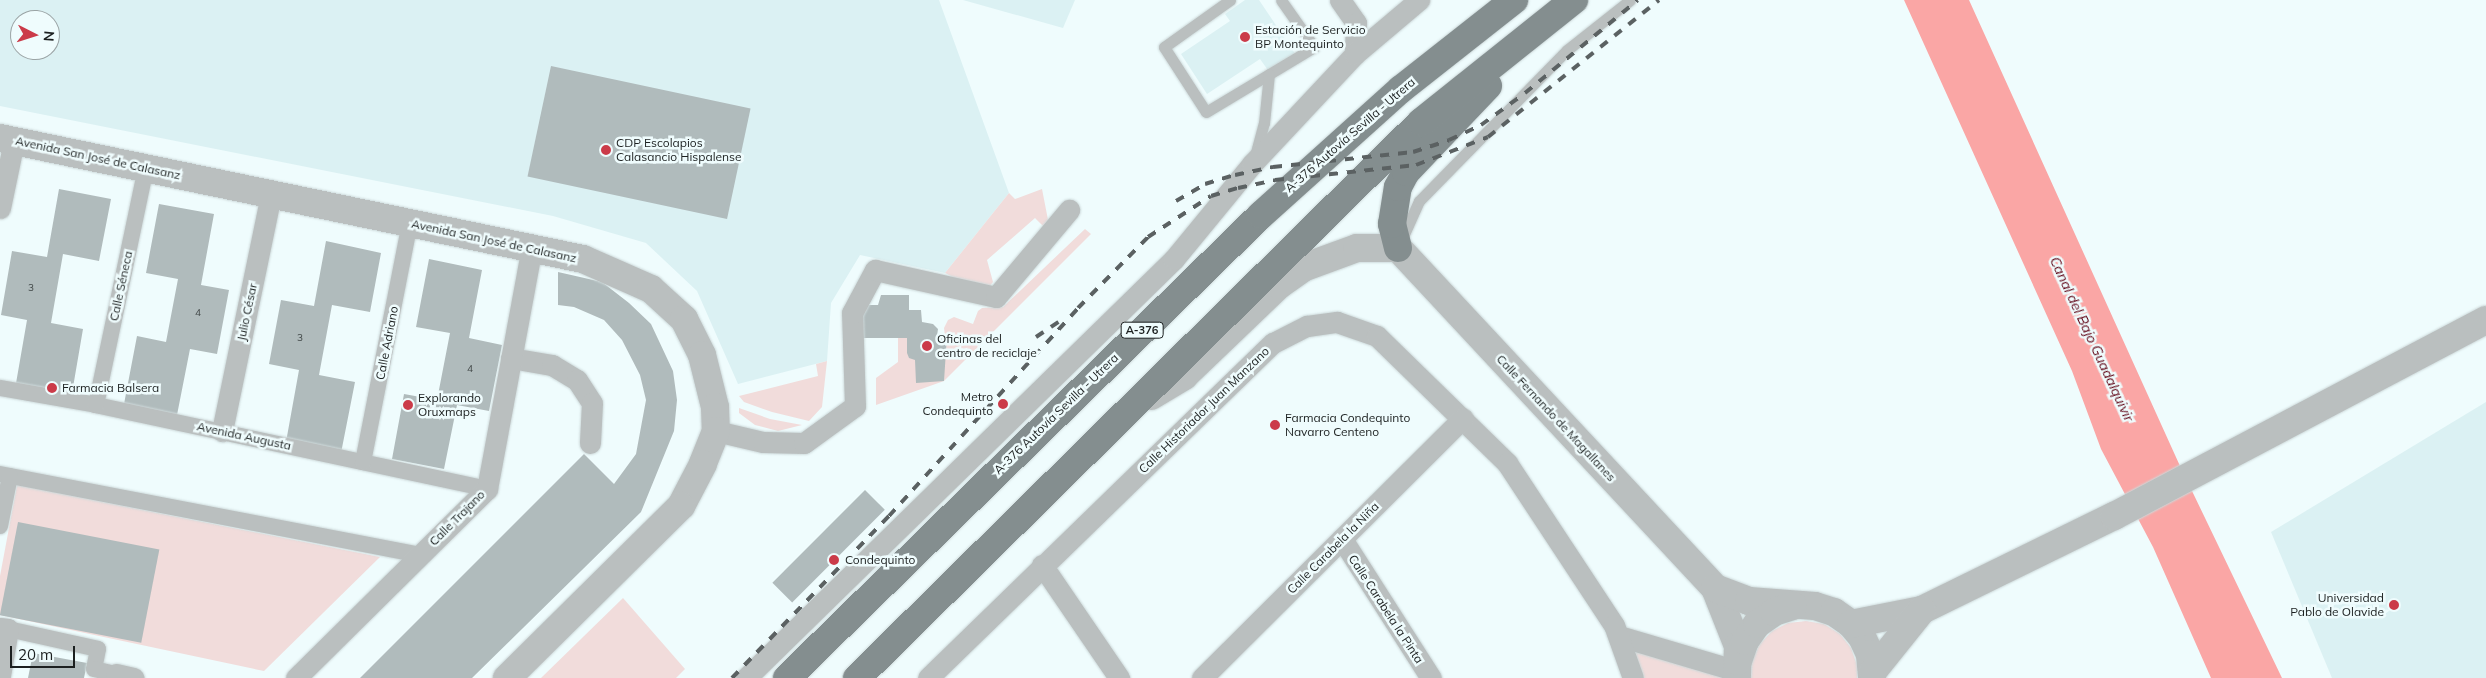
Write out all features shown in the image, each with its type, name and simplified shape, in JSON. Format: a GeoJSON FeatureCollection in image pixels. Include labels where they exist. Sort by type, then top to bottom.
{"type":"FeatureCollection","features":[{"type":"Feature","properties":{"kind":"main road","name":"A-376 Autovía Sevilla - Utrera"},"geometry":{"type":"LineString","coordinates":[[787,678],[1261,215],[1401,89],[1514,0]]}},
{"type":"Feature","properties":{"kind":"main road"},"geometry":{"type":"LineString","coordinates":[[1398,248],[1392,224],[1393,204],[1406,172],[1570,3]]}},
{"type":"Feature","properties":{"kind":"main road"},"geometry":{"type":"LineString","coordinates":[[857,678],[1132,405],[1422,122],[1570,3]]}},
{"type":"Feature","properties":{"kind":"street"},"geometry":{"type":"LineString","coordinates":[[1340,0],[1356,23],[1355,54]]}},
{"type":"Feature","properties":{"kind":"street"},"geometry":{"type":"LineString","coordinates":[[746,678],[1174,259],[1252,164],[1355,54],[1419,0]]}},
{"type":"Feature","properties":{"kind":"street"},"geometry":{"type":"LineString","coordinates":[[0,208],[7,140]]}},
{"type":"Feature","properties":{"kind":"street","name":"Avenida San José de Calasanz"},"geometry":{"type":"LineString","coordinates":[[7,140],[410,224],[532,247],[615,270],[651,289],[684,319],[702,355],[715,407],[716,431],[681,506],[507,678]]}},
{"type":"Feature","properties":{"kind":"street","name":"Calle Séneca"},"geometry":{"type":"LineString","coordinates":[[96,405],[146,168]]}},
{"type":"Feature","properties":{"kind":"street","name":"Julio César"},"geometry":{"type":"LineString","coordinates":[[222,431],[271,194]]}},
{"type":"Feature","properties":{"kind":"street"},"geometry":{"type":"LineString","coordinates":[[716,431],[763,442],[804,443],[855,406],[852,313],[875,270],[996,297],[1070,210]]}},
{"type":"Feature","properties":{"kind":"street","name":"Calle Adriano"},"geometry":{"type":"LineString","coordinates":[[363,462],[410,224]]}},
{"type":"Feature","properties":{"kind":"street","name":"Calle Trajano"},"geometry":{"type":"LineString","coordinates":[[296,678],[487,489],[532,247]]}},
{"type":"Feature","properties":{"kind":"street"},"geometry":{"type":"LineString","coordinates":[[1132,405],[1184,376],[1278,286],[1305,267],[1357,248],[1398,248]]}},
{"type":"Feature","properties":{"kind":"street","name":"Calle Fernando de Magallanes"},"geometry":{"type":"LineString","coordinates":[[1398,248],[1714,588]]}},
{"type":"Feature","properties":{"kind":"street"},"geometry":{"type":"LineString","coordinates":[[1851,624],[1922,610],[2114,516],[2486,320]]}},
{"type":"Feature","properties":{"kind":"street","name":"Calle Historiador Juan Manzano"},"geometry":{"type":"LineString","coordinates":[[928,678],[1042,565],[1121,483],[1273,344],[1307,326],[1337,322],[1377,336],[1507,463],[1619,636],[1633,678]]}},
{"type":"Feature","properties":{"kind":"street"},"geometry":{"type":"LineString","coordinates":[[511,358],[552,365],[576,380],[592,404],[593,425],[590,443]]}},
{"type":"Feature","properties":{"kind":"street","name":"Avenida Augusta"},"geometry":{"type":"LineString","coordinates":[[0,388],[96,405],[222,431],[487,489]]}},
{"type":"Feature","properties":{"kind":"street","name":"Calle Carabela la Niña"},"geometry":{"type":"LineString","coordinates":[[1202,678],[1463,418]]}},
{"type":"Feature","properties":{"kind":"street"},"geometry":{"type":"LineString","coordinates":[[0,526],[5,475],[421,555]]}},
{"type":"Feature","properties":{"kind":"street","name":"Calle Carabela la Pinta"},"geometry":{"type":"LineString","coordinates":[[1342,539],[1431,678]]}},
{"type":"Feature","properties":{"kind":"street"},"geometry":{"type":"LineString","coordinates":[[1042,565],[1119,678]]}},
{"type":"Feature","properties":{"kind":"street"},"geometry":{"type":"LineString","coordinates":[[1714,588],[1749,601],[1828,610],[1851,624],[1862,637],[1872,675]]}},
{"type":"Feature","properties":{"kind":"street"},"geometry":{"type":"LineString","coordinates":[[1714,588],[1732,625],[1737,670]]}},
{"type":"Feature","properties":{"kind":"street"},"geometry":{"type":"LineString","coordinates":[[1737,670],[1745,641],[1757,624],[1774,612],[1794,606]]}},
{"type":"Feature","properties":{"kind":"street"},"geometry":{"type":"LineString","coordinates":[[1872,675],[1922,610]]}},
{"type":"Feature","properties":{"kind":"street"},"geometry":{"type":"LineString","coordinates":[[0,676],[4,629],[98,648],[94,669],[122,677]]}},
{"type":"Feature","properties":{"kind":"street"},"geometry":{"type":"LineString","coordinates":[[1619,636],[1737,670]]}},
{"type":"Feature","properties":{"kind":"lane"},"geometry":{"type":"LineString","coordinates":[[1230,0],[1164,47],[1206,112],[1314,47],[1281,0]]}},
{"type":"Feature","properties":{"kind":"lane"},"geometry":{"type":"LineString","coordinates":[[1398,248],[1419,201],[1567,50],[1630,0]]}},
{"type":"Feature","properties":{"kind":"lane"},"geometry":{"type":"LineString","coordinates":[[1252,164],[1264,123],[1269,74]]}},
{"type":"Feature","properties":{"kind":"shaded area","name":"CDP Escolapios Calasancio Hispalense"},"geometry":{"type":"Polygon","coordinates":[[[0,0],[939,0],[1009,193],[945,273],[860,255],[831,303],[827,361],[738,384],[697,291],[646,243],[553,216],[0,106],[0,0]]]}},
{"type":"Feature","properties":{"kind":"shaded area"},"geometry":{"type":"Polygon","coordinates":[[[963,0],[1075,0],[1063,28],[963,0]]]}},
{"type":"Feature","properties":{"kind":"shaded area","name":"Estación de Servicio BP Montequinto"},"geometry":{"type":"Polygon","coordinates":[[[1245,0],[1259,0],[1296,55],[1270,73],[1260,59],[1207,94],[1181,54],[1230,21],[1225,14],[1245,0]]]}},
{"type":"Feature","properties":{"kind":"shaded area"},"geometry":{"type":"Polygon","coordinates":[[[1042,189],[1049,225],[1045,228],[1035,218],[987,260],[993,282],[988,288],[979,290],[945,273],[1009,193],[1015,199],[1042,189]]]}},
{"type":"Feature","properties":{"kind":"shaded area"},"geometry":{"type":"Polygon","coordinates":[[[1085,229],[1091,234],[944,381],[876,405],[876,378],[898,362],[898,338],[907,338],[909,358],[947,354],[944,328],[948,320],[954,317],[973,324],[978,311],[982,308],[1003,307],[1085,229]]]}},
{"type":"Feature","properties":{"kind":"shaded area"},"geometry":{"type":"Polygon","coordinates":[[[827,361],[822,407],[809,421],[772,412],[744,402],[739,396],[818,376],[816,364],[827,361]]]}},
{"type":"Feature","properties":{"kind":"shaded area","name":"Universidad Pablo de Olavide"},"geometry":{"type":"Polygon","coordinates":[[[2486,402],[2486,678],[2332,678],[2271,532],[2486,402]]]}},
{"type":"Feature","properties":{"kind":"shaded area"},"geometry":{"type":"Polygon","coordinates":[[[739,408],[770,419],[802,425],[778,431],[755,425],[739,413],[739,408]]]}},
{"type":"Feature","properties":{"kind":"shaded area"},"geometry":{"type":"Polygon","coordinates":[[[17,485],[380,557],[264,671],[0,615],[0,576],[17,485]]]}},
{"type":"Feature","properties":{"kind":"shaded area"},"geometry":{"type":"Polygon","coordinates":[[[623,598],[685,669],[676,678],[541,678],[623,598]]]}},
{"type":"Feature","properties":{"kind":"shaded area"},"geometry":{"type":"Polygon","coordinates":[[[1806,621],[1824,624],[1840,634],[1851,648],[1857,665],[1857,678],[1751,678],[1752,662],[1759,645],[1772,631],[1788,623],[1806,621]]]}},
{"type":"Feature","properties":{"kind":"shaded area"},"geometry":{"type":"Polygon","coordinates":[[[1633,647],[1727,678],[1643,678],[1633,647]]]}},
{"type":"Feature","properties":{"kind":"water","name":"Canal del Bajo Guadalquivir"},"geometry":{"type":"Polygon","coordinates":[[[1904,0],[1969,0],[2180,466],[2282,678],[2211,678],[2153,547],[2101,449],[2072,371],[1904,0]]]}},
{"type":"Feature","properties":{"kind":"building"},"geometry":{"type":"Polygon","coordinates":[[[551,66],[751,108],[727,219],[528,177],[551,66]]]}},
{"type":"Feature","properties":{"kind":"building"},"geometry":{"type":"Polygon","coordinates":[[[59,189],[111,199],[99,261],[63,254],[51,323],[83,329],[71,399],[15,389],[27,320],[1,315],[12,251],[47,257],[59,189]]]}},
{"type":"Feature","properties":{"kind":"building"},"geometry":{"type":"Polygon","coordinates":[[[159,204],[214,214],[201,285],[229,290],[217,354],[190,349],[177,415],[124,404],[137,336],[166,342],[178,279],[146,273],[159,204]]]}},
{"type":"Feature","properties":{"kind":"building"},"geometry":{"type":"Polygon","coordinates":[[[326,241],[381,253],[370,312],[332,305],[319,375],[355,382],[341,453],[286,442],[299,370],[269,364],[281,300],[314,306],[326,241]]]}},
{"type":"Feature","properties":{"kind":"building"},"geometry":{"type":"Polygon","coordinates":[[[429,259],[482,270],[469,338],[502,345],[489,411],[457,405],[444,469],[392,459],[404,394],[437,400],[450,333],[416,327],[429,259]]]}},
{"type":"Feature","properties":{"kind":"building"},"geometry":{"type":"Polygon","coordinates":[[[558,272],[602,282],[629,303],[651,324],[673,371],[677,400],[674,431],[641,512],[472,678],[360,678],[584,454],[614,484],[636,454],[646,400],[640,375],[622,340],[604,320],[574,307],[558,305],[558,272]]]}},
{"type":"Feature","properties":{"kind":"building","name":"Oficinas del centro de reciclaje"},"geometry":{"type":"Polygon","coordinates":[[[881,295],[909,295],[909,310],[921,310],[922,322],[933,324],[938,329],[937,336],[947,336],[944,381],[916,383],[915,360],[909,358],[907,353],[907,338],[863,338],[863,305],[878,305],[881,295]]]}},
{"type":"Feature","properties":{"kind":"building"},"geometry":{"type":"Polygon","coordinates":[[[865,490],[885,510],[792,602],[772,583],[865,490]]]}},
{"type":"Feature","properties":{"kind":"building"},"geometry":{"type":"Polygon","coordinates":[[[18,522],[159,549],[141,643],[0,615],[18,522]]]}},
{"type":"Feature","properties":{"kind":"building"},"geometry":{"type":"Polygon","coordinates":[[[33,653],[87,663],[84,678],[28,678],[33,653]]]}},
{"type":"Feature","properties":{"kind":"railway"},"geometry":{"type":"LineString","coordinates":[[1176,201],[1205,184],[1235,175],[1273,167],[1413,152],[1449,140],[1481,125],[1525,93],[1638,0]]}},
{"type":"Feature","properties":{"kind":"railway"},"geometry":{"type":"LineString","coordinates":[[732,678],[889,516],[1078,308],[1148,237],[1211,196],[1238,188],[1275,180],[1416,165],[1488,137],[1659,0]]}},
{"type":"Feature","properties":{"kind":"railway"},"geometry":{"type":"LineString","coordinates":[[1036,337],[1060,321]]}},
{"type":"Feature","properties":{"kind":"place","name":"Estación de Servicio BP Montequinto"},"geometry":{"type":"Point","coordinates":[1245,37]}},
{"type":"Feature","properties":{"kind":"place","name":"CDP Escolapios Calasancio Hispalense"},"geometry":{"type":"Point","coordinates":[606,150]}},
{"type":"Feature","properties":{"kind":"place","name":"Oficinas del centro de reciclaje"},"geometry":{"type":"Point","coordinates":[927,346]}},
{"type":"Feature","properties":{"kind":"place","name":"Farmacia Balsera"},"geometry":{"type":"Point","coordinates":[52,388]}},
{"type":"Feature","properties":{"kind":"place","name":"Metro Condequinto"},"geometry":{"type":"Point","coordinates":[1003,404]}},
{"type":"Feature","properties":{"kind":"place","name":"Explorando Oruxmaps"},"geometry":{"type":"Point","coordinates":[408,405]}},
{"type":"Feature","properties":{"kind":"place","name":"Farmacia Condequinto Navarro Centeno"},"geometry":{"type":"Point","coordinates":[1275,425]}},
{"type":"Feature","properties":{"kind":"place","name":"Condequinto"},"geometry":{"type":"Point","coordinates":[834,560]}},
{"type":"Feature","properties":{"kind":"place","name":"Universidad Pablo de Olavide"},"geometry":{"type":"Point","coordinates":[2394,605]}}]}
